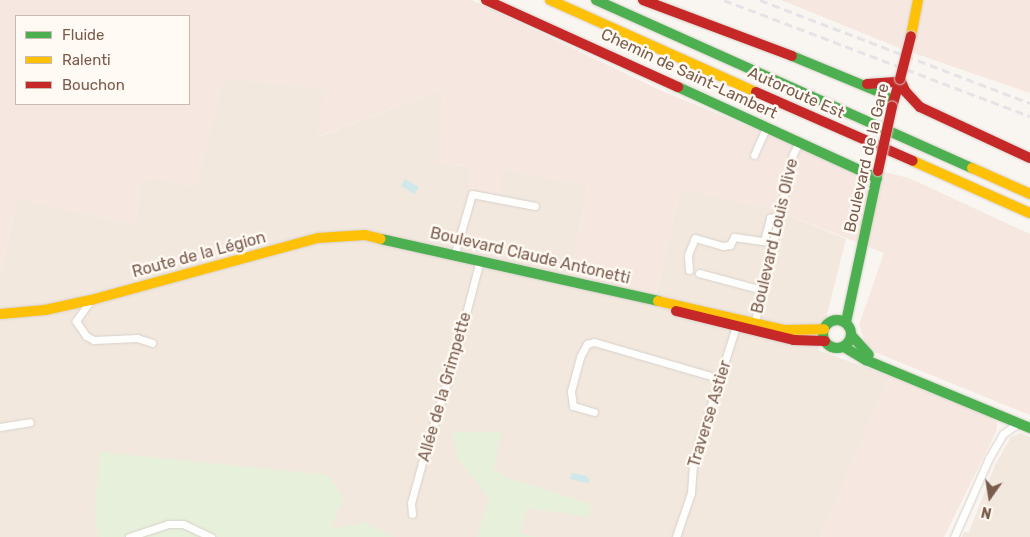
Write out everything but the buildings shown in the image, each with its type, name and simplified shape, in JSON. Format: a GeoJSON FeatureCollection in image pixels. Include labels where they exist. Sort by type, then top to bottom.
{"type":"FeatureCollection","features":[{"type":"Feature","properties":{"kind":"main road","name":"Chemin de Saint-Lambert"},"geometry":{"type":"LineString","coordinates":[[486,0],[799,142],[878,175]]}},
{"type":"Feature","properties":{"kind":"main road","name":"Autoroute Est"},"geometry":{"type":"LineString","coordinates":[[550,0],[1030,213]]}},
{"type":"Feature","properties":{"kind":"main road","name":"Autoroute Est"},"geometry":{"type":"LineString","coordinates":[[596,0],[1030,194]]}},
{"type":"Feature","properties":{"kind":"main road"},"geometry":{"type":"LineString","coordinates":[[643,0],[700,19],[884,94],[893,106]]}},
{"type":"Feature","properties":{"kind":"main road","name":"Boulevard de la Gare"},"geometry":{"type":"LineString","coordinates":[[846,322],[918,0]]}},
{"type":"Feature","properties":{"kind":"main road"},"geometry":{"type":"LineString","coordinates":[[860,84],[900,81],[905,91],[920,106],[1030,158]]}},
{"type":"Feature","properties":{"kind":"main road"},"geometry":{"type":"LineString","coordinates":[[918,163],[1030,221]]}},
{"type":"Feature","properties":{"kind":"main road","name":"Route de la Légion"},"geometry":{"type":"LineString","coordinates":[[0,314],[44,310],[91,300],[318,238],[365,235],[406,242]]}},
{"type":"Feature","properties":{"kind":"main road","name":"Boulevard Claude Antonetti"},"geometry":{"type":"LineString","coordinates":[[406,242],[647,299],[754,327],[794,340],[825,341]]}},
{"type":"Feature","properties":{"kind":"main road"},"geometry":{"type":"LineString","coordinates":[[852,336],[844,346],[835,348],[825,341],[824,329],[836,319],[846,322],[852,336],[870,356],[1026,423]]}},
{"type":"Feature","properties":{"kind":"main road","name":"Boulevard Claude Antonetti"},"geometry":{"type":"LineString","coordinates":[[754,327],[797,332],[824,329]]}},
{"type":"Feature","properties":{"kind":"main road"},"geometry":{"type":"LineString","coordinates":[[844,346],[866,360],[1001,416],[1026,423]]}},
{"type":"Feature","properties":{"kind":"street"},"geometry":{"type":"LineString","coordinates":[[754,155],[767,126]]}},
{"type":"Feature","properties":{"kind":"street","name":"Boulevard Louis Olive"},"geometry":{"type":"LineString","coordinates":[[754,327],[793,154],[799,142]]}},
{"type":"Feature","properties":{"kind":"street"},"geometry":{"type":"LineString","coordinates":[[455,253],[472,194],[535,206]]}},
{"type":"Feature","properties":{"kind":"street"},"geometry":{"type":"LineString","coordinates":[[689,270],[688,255],[694,238],[723,246],[730,245],[734,237],[764,241],[770,218],[778,216]]}},
{"type":"Feature","properties":{"kind":"street","name":"Allée de la Grimpette"},"geometry":{"type":"LineString","coordinates":[[412,514],[411,503],[453,363],[480,260]]}},
{"type":"Feature","properties":{"kind":"street"},"geometry":{"type":"LineString","coordinates":[[698,273],[762,290]]}},
{"type":"Feature","properties":{"kind":"street"},"geometry":{"type":"LineString","coordinates":[[91,300],[76,321],[86,336],[94,340],[137,338],[152,343]]}},
{"type":"Feature","properties":{"kind":"street","name":"Traverse Astier"},"geometry":{"type":"LineString","coordinates":[[676,537],[691,493],[693,461],[721,379],[737,323]]}},
{"type":"Feature","properties":{"kind":"street"},"geometry":{"type":"LineString","coordinates":[[594,412],[573,406],[571,391],[580,357],[587,344],[594,342],[721,379]]}},
{"type":"Feature","properties":{"kind":"street"},"geometry":{"type":"LineString","coordinates":[[954,537],[1003,434],[1001,416]]}},
{"type":"Feature","properties":{"kind":"street"},"geometry":{"type":"LineString","coordinates":[[0,427],[30,422]]}},
{"type":"Feature","properties":{"kind":"street"},"geometry":{"type":"LineString","coordinates":[[1003,434],[1026,423]]}},
{"type":"Feature","properties":{"kind":"street"},"geometry":{"type":"LineString","coordinates":[[129,537],[168,524],[183,524],[211,537]]}},
{"type":"Feature","properties":{"kind":"shaded area"},"geometry":{"type":"Polygon","coordinates":[[[0,0],[472,0],[662,91],[782,140],[862,167],[909,178],[1030,234],[1030,415],[867,349],[859,325],[884,253],[773,209],[681,188],[656,294],[571,274],[588,186],[504,169],[499,195],[469,190],[469,166],[438,164],[443,89],[317,137],[325,89],[223,78],[196,189],[161,179],[141,180],[135,225],[17,198],[0,277],[0,0]]]}},
{"type":"Feature","properties":{"kind":"shaded area"},"geometry":{"type":"Polygon","coordinates":[[[781,0],[1030,0],[1030,93],[902,49],[781,0]]]}},
{"type":"Feature","properties":{"kind":"shaded area"},"geometry":{"type":"Polygon","coordinates":[[[223,78],[326,89],[318,137],[443,89],[439,164],[504,169],[588,186],[571,274],[656,294],[681,188],[773,209],[846,239],[818,350],[889,376],[821,537],[0,537],[0,277],[17,198],[135,225],[141,179],[161,179],[196,188],[223,78]]]}},
{"type":"Feature","properties":{"kind":"shaded area"},"geometry":{"type":"Polygon","coordinates":[[[889,376],[994,419],[997,423],[996,432],[944,537],[821,537],[889,376]]]}},
{"type":"Feature","properties":{"kind":"shaded area"},"geometry":{"type":"Polygon","coordinates":[[[1020,433],[1030,437],[1030,537],[962,537],[964,532],[969,532],[995,465],[1011,437],[1020,433]]]}},
{"type":"Feature","properties":{"kind":"green space"},"geometry":{"type":"Polygon","coordinates":[[[451,432],[501,432],[494,469],[506,477],[591,504],[589,517],[527,508],[521,533],[538,537],[477,537],[489,498],[459,460],[451,432]]]}},
{"type":"Feature","properties":{"kind":"green space"},"geometry":{"type":"Polygon","coordinates":[[[100,452],[328,475],[344,498],[331,528],[366,523],[394,537],[98,537],[95,507],[100,452]]]}},
{"type":"Feature","properties":{"kind":"water"},"geometry":{"type":"Polygon","coordinates":[[[405,179],[419,187],[415,194],[401,186],[405,179]]]}},
{"type":"Feature","properties":{"kind":"water"},"geometry":{"type":"Polygon","coordinates":[[[572,473],[587,476],[590,481],[586,483],[570,479],[572,473]]]}},
{"type":"Feature","properties":{"kind":"railway"},"geometry":{"type":"LineString","coordinates":[[724,0],[1030,116]]}},
{"type":"Feature","properties":{"kind":"railway"},"geometry":{"type":"LineString","coordinates":[[760,0],[1030,103]]}},
{"type":"Feature","properties":{"kind":"traffic: fast"},"geometry":{"type":"LineString","coordinates":[[596,0],[972,168]]}},
{"type":"Feature","properties":{"kind":"traffic: fast"},"geometry":{"type":"LineString","coordinates":[[792,56],[884,94],[893,104]]}},
{"type":"Feature","properties":{"kind":"traffic: fast"},"geometry":{"type":"LineString","coordinates":[[678,87],[877,178]]}},
{"type":"Feature","properties":{"kind":"traffic: fast"},"geometry":{"type":"LineString","coordinates":[[846,322],[878,171]]}},
{"type":"Feature","properties":{"kind":"traffic: fast"},"geometry":{"type":"LineString","coordinates":[[381,239],[658,301]]}},
{"type":"Feature","properties":{"kind":"traffic: fast"},"geometry":{"type":"LineString","coordinates":[[837,320],[847,324],[851,334],[847,344],[837,348],[827,344],[823,334],[827,324],[837,320]]}},
{"type":"Feature","properties":{"kind":"traffic: fast"},"geometry":{"type":"LineString","coordinates":[[852,336],[869,355]]}},
{"type":"Feature","properties":{"kind":"traffic: fast"},"geometry":{"type":"LineString","coordinates":[[844,347],[866,360],[1030,428]]}},
{"type":"Feature","properties":{"kind":"traffic: slow"},"geometry":{"type":"LineString","coordinates":[[550,0],[756,92]]}},
{"type":"Feature","properties":{"kind":"traffic: slow"},"geometry":{"type":"LineString","coordinates":[[911,36],[918,0]]}},
{"type":"Feature","properties":{"kind":"traffic: slow"},"geometry":{"type":"LineString","coordinates":[[913,161],[1030,213]]}},
{"type":"Feature","properties":{"kind":"traffic: slow"},"geometry":{"type":"LineString","coordinates":[[972,168],[1030,194]]}},
{"type":"Feature","properties":{"kind":"traffic: slow"},"geometry":{"type":"LineString","coordinates":[[0,314],[45,310],[91,300],[318,238],[365,235],[381,239]]}},
{"type":"Feature","properties":{"kind":"traffic: slow"},"geometry":{"type":"LineString","coordinates":[[658,301],[785,330],[824,329]]}},
{"type":"Feature","properties":{"kind":"traffic: jam"},"geometry":{"type":"LineString","coordinates":[[486,0],[678,87]]}},
{"type":"Feature","properties":{"kind":"traffic: jam"},"geometry":{"type":"LineString","coordinates":[[643,0],[792,56]]}},
{"type":"Feature","properties":{"kind":"traffic: jam"},"geometry":{"type":"LineString","coordinates":[[900,79],[911,36]]}},
{"type":"Feature","properties":{"kind":"traffic: jam"},"geometry":{"type":"LineString","coordinates":[[892,107],[900,79]]}},
{"type":"Feature","properties":{"kind":"traffic: jam"},"geometry":{"type":"LineString","coordinates":[[900,79],[905,91],[920,107],[1030,158]]}},
{"type":"Feature","properties":{"kind":"traffic: jam"},"geometry":{"type":"LineString","coordinates":[[867,84],[899,82]]}},
{"type":"Feature","properties":{"kind":"traffic: jam"},"geometry":{"type":"LineString","coordinates":[[756,92],[913,161]]}},
{"type":"Feature","properties":{"kind":"traffic: jam"},"geometry":{"type":"LineString","coordinates":[[878,171],[892,107]]}},
{"type":"Feature","properties":{"kind":"traffic: jam"},"geometry":{"type":"LineString","coordinates":[[676,311],[794,340],[825,341]]}}]}
